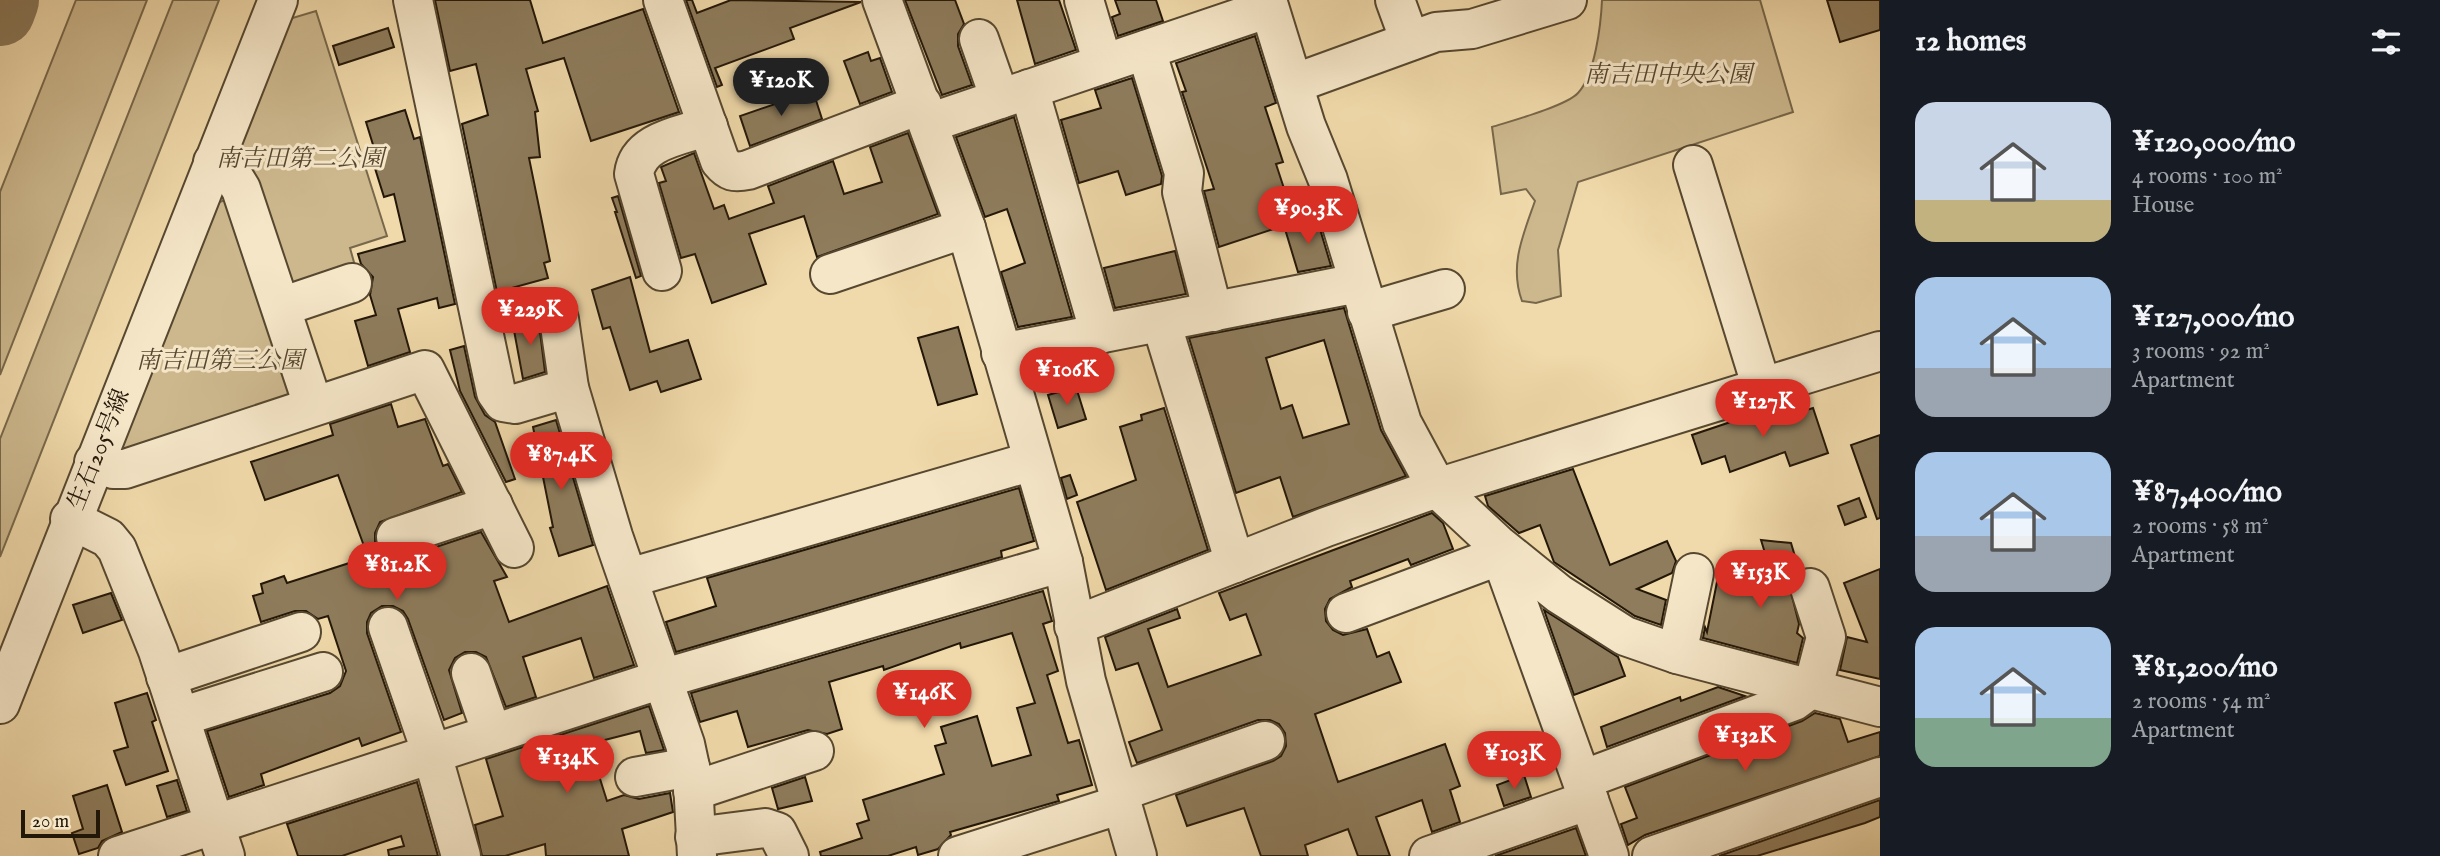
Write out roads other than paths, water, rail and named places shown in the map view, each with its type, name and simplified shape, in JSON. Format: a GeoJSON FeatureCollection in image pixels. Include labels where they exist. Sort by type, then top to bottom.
{"type":"FeatureCollection","features":[{"type":"Feature","properties":{"kind":"street","name":"生石205号線"},"geometry":{"type":"LineString","coordinates":[[0,704],[70,519],[278,0]]}},
{"type":"Feature","properties":{"kind":"street"},"geometry":{"type":"LineString","coordinates":[[413,0],[496,392],[503,402],[515,404],[569,388]]}},
{"type":"Feature","properties":{"kind":"street"},"geometry":{"type":"LineString","coordinates":[[663,0],[720,161],[727,170],[736,173],[926,114],[1015,94],[1146,50],[1268,4],[1293,84],[1328,180],[1402,423],[1437,488],[1499,549],[1593,617],[1625,636],[1677,654],[1812,687],[1880,707]]}},
{"type":"Feature","properties":{"kind":"street"},"geometry":{"type":"LineString","coordinates":[[882,0],[966,228],[1063,562],[1074,626],[1137,856]]}},
{"type":"Feature","properties":{"kind":"street"},"geometry":{"type":"LineString","coordinates":[[1084,0],[1102,64]]}},
{"type":"Feature","properties":{"kind":"street"},"geometry":{"type":"LineString","coordinates":[[1395,0],[1410,41]]}},
{"type":"Feature","properties":{"kind":"street"},"geometry":{"type":"LineString","coordinates":[[1293,84],[1436,32],[1472,29],[1567,0]]}},
{"type":"Feature","properties":{"kind":"street"},"geometry":{"type":"LineString","coordinates":[[979,39],[1015,94],[1100,334]]}},
{"type":"Feature","properties":{"kind":"street"},"geometry":{"type":"LineString","coordinates":[[1146,50],[1184,173],[1182,192],[1213,312]]}},
{"type":"Feature","properties":{"kind":"street"},"geometry":{"type":"LineString","coordinates":[[662,271],[635,174],[636,162],[646,148],[708,127]]}},
{"type":"Feature","properties":{"kind":"street"},"geometry":{"type":"LineString","coordinates":[[213,162],[233,176],[241,189],[313,405]]}},
{"type":"Feature","properties":{"kind":"street"},"geometry":{"type":"LineString","coordinates":[[1693,165],[1762,388]]}},
{"type":"Feature","properties":{"kind":"street"},"geometry":{"type":"LineString","coordinates":[[830,274],[966,228]]}},
{"type":"Feature","properties":{"kind":"street"},"geometry":{"type":"LineString","coordinates":[[281,307],[352,284]]}},
{"type":"Feature","properties":{"kind":"street"},"geometry":{"type":"LineString","coordinates":[[1002,353],[1213,312],[1445,289]]}},
{"type":"Feature","properties":{"kind":"street"},"geometry":{"type":"LineString","coordinates":[[559,319],[569,388],[629,579],[665,678],[692,779],[696,846],[765,828],[778,832],[789,856]]}},
{"type":"Feature","properties":{"kind":"street"},"geometry":{"type":"LineString","coordinates":[[1161,322],[1235,563]]}},
{"type":"Feature","properties":{"kind":"street"},"geometry":{"type":"LineString","coordinates":[[1074,626],[1437,488],[1880,351]]}},
{"type":"Feature","properties":{"kind":"street"},"geometry":{"type":"LineString","coordinates":[[93,462],[113,469],[125,469],[425,370],[514,548]]}},
{"type":"Feature","properties":{"kind":"street"},"geometry":{"type":"LineString","coordinates":[[629,579],[1033,461]]}},
{"type":"Feature","properties":{"kind":"street"},"geometry":{"type":"LineString","coordinates":[[396,537],[493,505]]}},
{"type":"Feature","properties":{"kind":"street"},"geometry":{"type":"LineString","coordinates":[[70,519],[108,538],[117,549],[166,677],[220,840]]}},
{"type":"Feature","properties":{"kind":"street"},"geometry":{"type":"LineString","coordinates":[[1346,613],[1499,549]]}},
{"type":"Feature","properties":{"kind":"street"},"geometry":{"type":"LineString","coordinates":[[1499,549],[1609,856]]}},
{"type":"Feature","properties":{"kind":"street"},"geometry":{"type":"LineString","coordinates":[[118,856],[220,840],[432,754],[492,734],[665,678],[1063,562]]}},
{"type":"Feature","properties":{"kind":"street"},"geometry":{"type":"LineString","coordinates":[[1677,654],[1694,573]]}},
{"type":"Feature","properties":{"kind":"street"},"geometry":{"type":"LineString","coordinates":[[1429,856],[1794,701],[1812,687],[1826,637],[1810,588]]}},
{"type":"Feature","properties":{"kind":"street"},"geometry":{"type":"LineString","coordinates":[[388,627],[432,754],[461,856]]}},
{"type":"Feature","properties":{"kind":"street"},"geometry":{"type":"LineString","coordinates":[[166,677],[301,632]]}},
{"type":"Feature","properties":{"kind":"street"},"geometry":{"type":"LineString","coordinates":[[180,717],[323,672]]}},
{"type":"Feature","properties":{"kind":"street"},"geometry":{"type":"LineString","coordinates":[[471,673],[492,734]]}},
{"type":"Feature","properties":{"kind":"street"},"geometry":{"type":"LineString","coordinates":[[958,856],[1120,798],[1265,741]]}},
{"type":"Feature","properties":{"kind":"street"},"geometry":{"type":"LineString","coordinates":[[635,777],[692,779],[814,751]]}},
{"type":"Feature","properties":{"kind":"street"},"geometry":{"type":"LineString","coordinates":[[1652,856],[1880,777]]}},
{"type":"Feature","properties":{"kind":"park label","name":"南吉田中央公園"},"geometry":{"type":"Point","coordinates":[1668,74]}},
{"type":"Feature","properties":{"kind":"park label","name":"南吉田第二公園"},"geometry":{"type":"Point","coordinates":[300,158]}},
{"type":"Feature","properties":{"kind":"park label","name":"南吉田第三公園"},"geometry":{"type":"Point","coordinates":[220,360]}}]}
